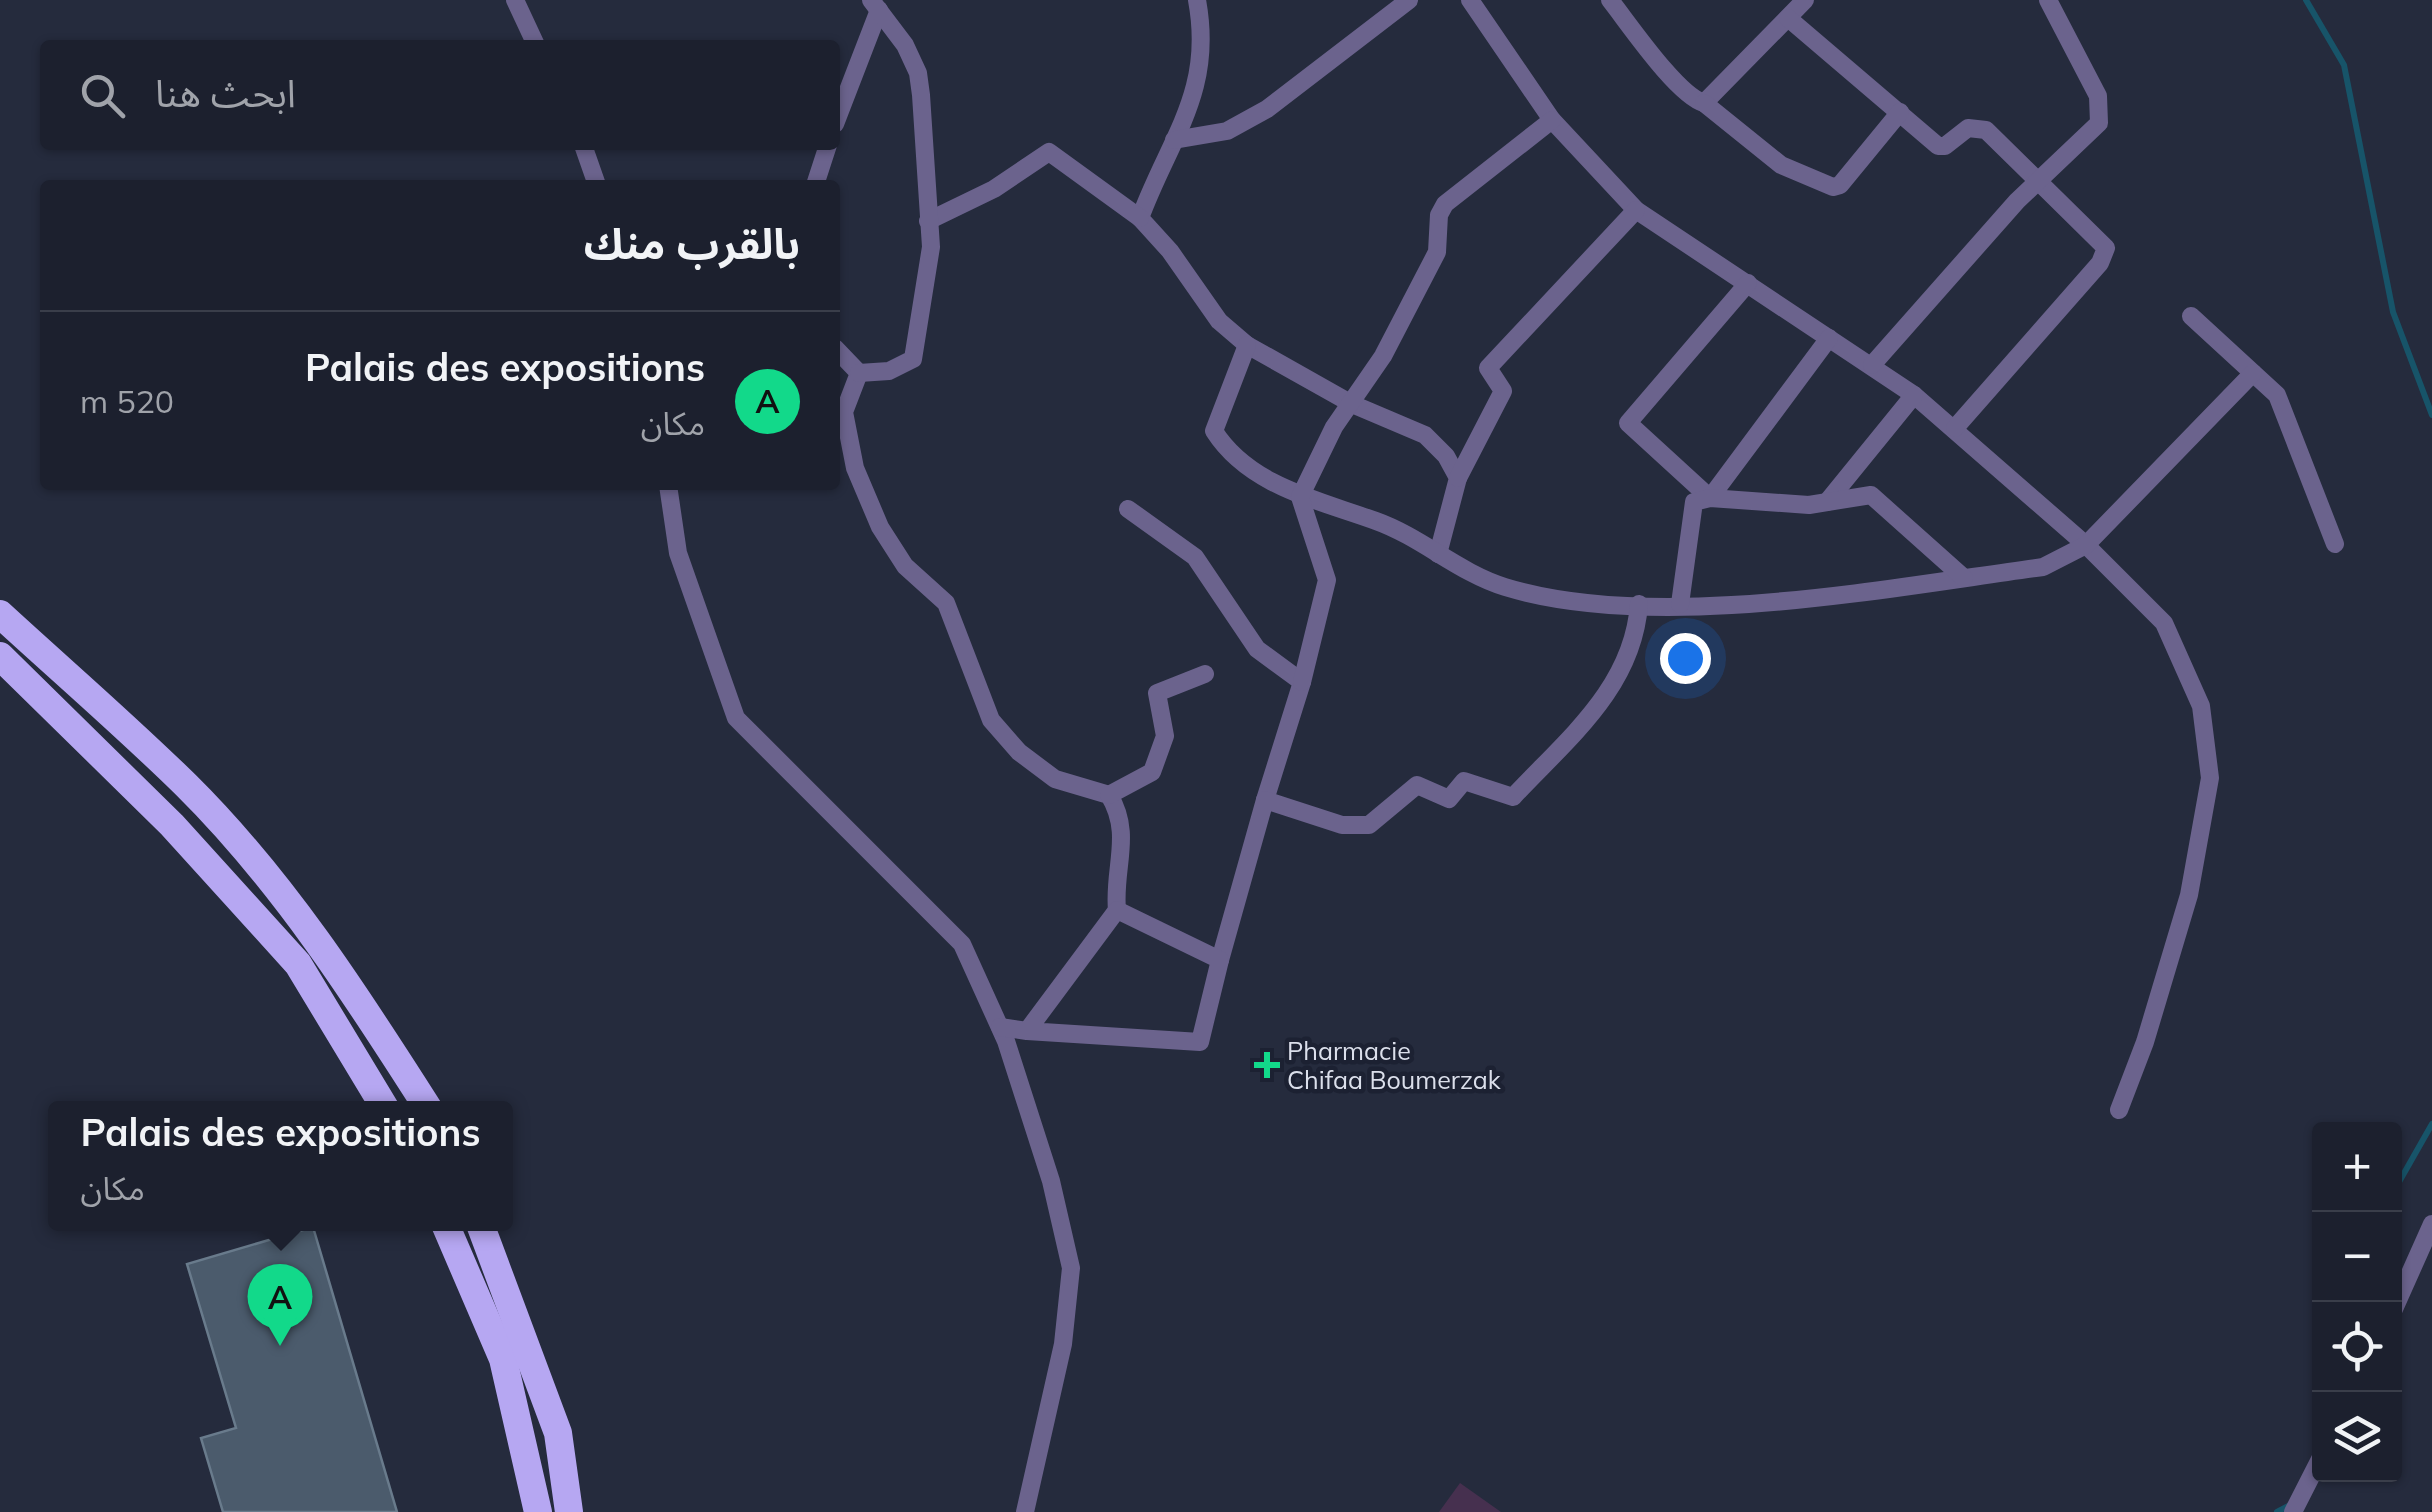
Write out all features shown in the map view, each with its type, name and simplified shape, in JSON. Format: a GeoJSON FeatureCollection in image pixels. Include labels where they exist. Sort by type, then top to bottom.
{"type":"FeatureCollection","features":[{"type":"Feature","properties":{"kind":"highway"},"geometry":{"type":"LineString","coordinates":[[0,614],[187,786],[277,887],[360,1002],[424,1101]]}},
{"type":"Feature","properties":{"kind":"highway"},"geometry":{"type":"LineString","coordinates":[[0,656],[172,825],[298,964],[381,1101]]}},
{"type":"Feature","properties":{"kind":"highway"},"geometry":{"type":"LineString","coordinates":[[448,1231],[503,1359],[538,1512]]}},
{"type":"Feature","properties":{"kind":"highway"},"geometry":{"type":"LineString","coordinates":[[483,1231],[558,1433],[569,1512]]}},
{"type":"Feature","properties":{"kind":"street"},"geometry":{"type":"LineString","coordinates":[[515,0],[534,40]]}},
{"type":"Feature","properties":{"kind":"street"},"geometry":{"type":"LineString","coordinates":[[1140,218],[1198,88],[1203,50],[1198,0]]}},
{"type":"Feature","properties":{"kind":"street"},"geometry":{"type":"LineString","coordinates":[[1174,140],[1227,131],[1267,109],[1409,0]]}},
{"type":"Feature","properties":{"kind":"street"},"geometry":{"type":"LineString","coordinates":[[1470,0],[1552,120],[1636,210],[1914,396],[2086,545],[2164,623],[2201,706],[2210,778],[2189,896],[2146,1042],[2119,1110]]}},
{"type":"Feature","properties":{"kind":"street"},"geometry":{"type":"LineString","coordinates":[[1610,0],[1696,100],[1781,164],[1833,187],[1849,175],[1900,112]]}},
{"type":"Feature","properties":{"kind":"street"},"geometry":{"type":"LineString","coordinates":[[1704,103],[1805,0]]}},
{"type":"Feature","properties":{"kind":"street"},"geometry":{"type":"LineString","coordinates":[[1872,365],[2037,180],[2099,122],[2101,111],[2080,56],[2048,0]]}},
{"type":"Feature","properties":{"kind":"street"},"geometry":{"type":"LineString","coordinates":[[840,109],[875,5]]}},
{"type":"Feature","properties":{"kind":"street"},"geometry":{"type":"LineString","coordinates":[[859,373],[903,366],[918,350],[930,247],[918,73],[905,45],[875,5]]}},
{"type":"Feature","properties":{"kind":"street"},"geometry":{"type":"LineString","coordinates":[[1788,18],[1942,148],[1968,128],[1986,130],[2106,248],[2106,254],[1954,428]]}},
{"type":"Feature","properties":{"kind":"street"},"geometry":{"type":"LineString","coordinates":[[1000,1028],[1200,1042],[1327,580],[1300,497],[1334,426],[1383,356],[1437,252],[1445,204],[1552,120]]}},
{"type":"Feature","properties":{"kind":"street"},"geometry":{"type":"LineString","coordinates":[[585,150],[595,180]]}},
{"type":"Feature","properties":{"kind":"street"},"geometry":{"type":"LineString","coordinates":[[816,180],[826,150]]}},
{"type":"Feature","properties":{"kind":"street"},"geometry":{"type":"LineString","coordinates":[[928,221],[994,189],[1049,152],[1140,218],[1170,250],[1218,321],[1247,345],[1352,404],[1425,434],[1446,456],[1458,478]]}},
{"type":"Feature","properties":{"kind":"street"},"geometry":{"type":"LineString","coordinates":[[1438,554],[1458,478],[1503,391],[1488,368],[1636,210]]}},
{"type":"Feature","properties":{"kind":"street"},"geometry":{"type":"LineString","coordinates":[[1710,498],[1628,423],[1748,283]]}},
{"type":"Feature","properties":{"kind":"street"},"geometry":{"type":"LineString","coordinates":[[2191,316],[2276,394],[2334,544]]}},
{"type":"Feature","properties":{"kind":"street"},"geometry":{"type":"LineString","coordinates":[[1710,498],[1829,338]]}},
{"type":"Feature","properties":{"kind":"street"},"geometry":{"type":"LineString","coordinates":[[1247,345],[1214,431],[1228,454],[1300,497],[1380,522],[1504,587],[1610,605],[1745,604],[2043,567],[2086,545],[2253,373]]}},
{"type":"Feature","properties":{"kind":"street"},"geometry":{"type":"LineString","coordinates":[[840,353],[859,373]]}},
{"type":"Feature","properties":{"kind":"street"},"geometry":{"type":"LineString","coordinates":[[859,373],[844,412],[855,468],[880,527],[906,566],[946,603],[991,720],[1019,752],[1055,779],[1109,795],[1121,814],[1123,859],[1115,888],[1117,910],[1027,1031]]}},
{"type":"Feature","properties":{"kind":"street"},"geometry":{"type":"LineString","coordinates":[[1827,502],[1914,396]]}},
{"type":"Feature","properties":{"kind":"street"},"geometry":{"type":"LineString","coordinates":[[669,490],[678,553],[736,718],[962,944],[1000,1028],[1052,1181],[1071,1268],[1062,1344],[1025,1512]]}},
{"type":"Feature","properties":{"kind":"street"},"geometry":{"type":"LineString","coordinates":[[1680,604],[1694,502],[1710,498],[1827,502],[1872,496],[1964,578]]}},
{"type":"Feature","properties":{"kind":"street"},"geometry":{"type":"LineString","coordinates":[[1128,509],[1195,556],[1256,649],[1302,682]]}},
{"type":"Feature","properties":{"kind":"street"},"geometry":{"type":"LineString","coordinates":[[1265,800],[1342,825],[1369,825],[1417,784],[1449,799],[1464,782],[1513,797],[1615,687],[1637,630],[1639,604]]}},
{"type":"Feature","properties":{"kind":"street"},"geometry":{"type":"LineString","coordinates":[[1109,795],[1152,772],[1165,736],[1157,692],[1205,674]]}},
{"type":"Feature","properties":{"kind":"street"},"geometry":{"type":"LineString","coordinates":[[1117,910],[1220,960]]}},
{"type":"Feature","properties":{"kind":"street"},"geometry":{"type":"LineString","coordinates":[[2397,1302],[2432,1224]]}},
{"type":"Feature","properties":{"kind":"street"},"geometry":{"type":"LineString","coordinates":[[2293,1512],[2312,1475]]}},
{"type":"Feature","properties":{"kind":"shaded area"},"geometry":{"type":"Polygon","coordinates":[[[1460,1483],[1501,1512],[1439,1512],[1460,1483]]]}},
{"type":"Feature","properties":{"kind":"building"},"geometry":{"type":"Polygon","coordinates":[[[299,1231],[314,1231],[397,1512],[223,1512],[201,1438],[236,1428],[187,1264],[299,1231]]]}},
{"type":"Feature","properties":{"kind":"waterway"},"geometry":{"type":"LineString","coordinates":[[2306,0],[2344,65],[2393,312],[2432,415]]}},
{"type":"Feature","properties":{"kind":"waterway"},"geometry":{"type":"LineString","coordinates":[[2402,1177],[2432,1124]]}},
{"type":"Feature","properties":{"kind":"waterway"},"geometry":{"type":"LineString","coordinates":[[2277,1512],[2290,1505]]}},
{"type":"Feature","properties":{"kind":"place","name":"Pharmacie Chifaa Boumerzak"},"geometry":{"type":"Point","coordinates":[1267,1065]}},
{"type":"Feature","properties":{"kind":"place","name":"Palais des expositions"},"geometry":{"type":"Point","coordinates":[280,1346]}}]}
